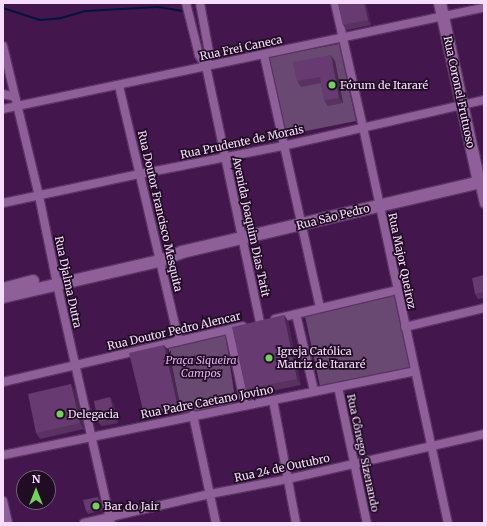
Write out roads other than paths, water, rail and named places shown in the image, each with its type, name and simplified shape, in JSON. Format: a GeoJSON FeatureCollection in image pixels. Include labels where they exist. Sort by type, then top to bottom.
{"type":"FeatureCollection","features":[{"type":"Feature","properties":{"kind":"main road","name":"Rua Coronel Frutuoso"},"geometry":{"type":"LineString","coordinates":[[440,3],[462,105],[482,181]]}},
{"type":"Feature","properties":{"kind":"main road","name":"Rua São Pedro"},"geometry":{"type":"LineString","coordinates":[[3,289],[56,280],[243,239],[482,181]]}},
{"type":"Feature","properties":{"kind":"main road","name":"Rua São Pedro"},"geometry":{"type":"LineString","coordinates":[[3,297],[56,280]]}},
{"type":"Feature","properties":{"kind":"street","name":"Avenida Joaquim Dias Tatit"},"geometry":{"type":"LineString","coordinates":[[186,3],[199,55],[206,66],[260,322]]}},
{"type":"Feature","properties":{"kind":"street","name":"Avenida Joaquim Dias Tatit"},"geometry":{"type":"LineString","coordinates":[[200,3],[209,52],[206,66]]}},
{"type":"Feature","properties":{"kind":"street","name":"Rua Major Queiroz"},"geometry":{"type":"LineString","coordinates":[[335,3],[448,523]]}},
{"type":"Feature","properties":{"kind":"street","name":"Rua Frei Caneca"},"geometry":{"type":"LineString","coordinates":[[3,109],[119,86],[206,66],[484,8]]}},
{"type":"Feature","properties":{"kind":"street","name":"Rua Djalma Dutra"},"geometry":{"type":"LineString","coordinates":[[3,46],[39,196],[56,280],[111,520]]}},
{"type":"Feature","properties":{"kind":"street"},"geometry":{"type":"LineString","coordinates":[[264,55],[320,308]]}},
{"type":"Feature","properties":{"kind":"street","name":"Rua Doutor Francisco Mesquita"},"geometry":{"type":"LineString","coordinates":[[119,86],[179,342]]}},
{"type":"Feature","properties":{"kind":"street"},"geometry":{"type":"LineString","coordinates":[[3,94],[14,96]]}},
{"type":"Feature","properties":{"kind":"street","name":"Rua Prudente de Morais"},"geometry":{"type":"LineString","coordinates":[[3,203],[283,146],[484,100]]}},
{"type":"Feature","properties":{"kind":"street","name":"Rua Coronel Frutuoso"},"geometry":{"type":"LineString","coordinates":[[482,181],[484,204]]}},
{"type":"Feature","properties":{"kind":"street","name":"Rua Doutor Pedro Alencar"},"geometry":{"type":"LineString","coordinates":[[3,382],[397,290]]}},
{"type":"Feature","properties":{"kind":"street"},"geometry":{"type":"LineString","coordinates":[[405,326],[484,308]]}},
{"type":"Feature","properties":{"kind":"street"},"geometry":{"type":"LineString","coordinates":[[296,314],[314,391]]}},
{"type":"Feature","properties":{"kind":"street"},"geometry":{"type":"LineString","coordinates":[[230,330],[245,406]]}},
{"type":"Feature","properties":{"kind":"street","name":"Rua Padre Caetano Jovino"},"geometry":{"type":"LineString","coordinates":[[3,455],[193,415],[245,406],[415,371]]}},
{"type":"Feature","properties":{"kind":"street","name":"Rua Cônego Sizenando"},"geometry":{"type":"LineString","coordinates":[[338,387],[367,523]]}},
{"type":"Feature","properties":{"kind":"street"},"geometry":{"type":"LineString","coordinates":[[273,400],[296,523]]}},
{"type":"Feature","properties":{"kind":"street"},"geometry":{"type":"LineString","coordinates":[[193,415],[216,523]]}},
{"type":"Feature","properties":{"kind":"street","name":"Rua 24 de Outubro"},"geometry":{"type":"LineString","coordinates":[[84,523],[111,520],[210,494],[288,479],[484,434]]}},
{"type":"Feature","properties":{"kind":"street"},"geometry":{"type":"LineString","coordinates":[[3,501],[8,523]]}},
{"type":"Feature","properties":{"kind":"waterway"},"geometry":{"type":"LineString","coordinates":[[3,8],[40,20],[61,18],[85,11],[158,7],[183,11]]}},
{"type":"Feature","properties":{"kind":"place","name":"Fórum de Itararé"},"geometry":{"type":"Point","coordinates":[332,85]}},
{"type":"Feature","properties":{"kind":"place","name":"Igreja Católica Matriz de Itararé"},"geometry":{"type":"Point","coordinates":[269,358]}},
{"type":"Feature","properties":{"kind":"place","name":"Delegacia"},"geometry":{"type":"Point","coordinates":[60,414]}},
{"type":"Feature","properties":{"kind":"place","name":"Bar do Jair"},"geometry":{"type":"Point","coordinates":[96,506]}},
{"type":"Feature","properties":{"kind":"park label","name":"Praça Siqueira Campos"},"geometry":{"type":"Point","coordinates":[201,367]}}]}
